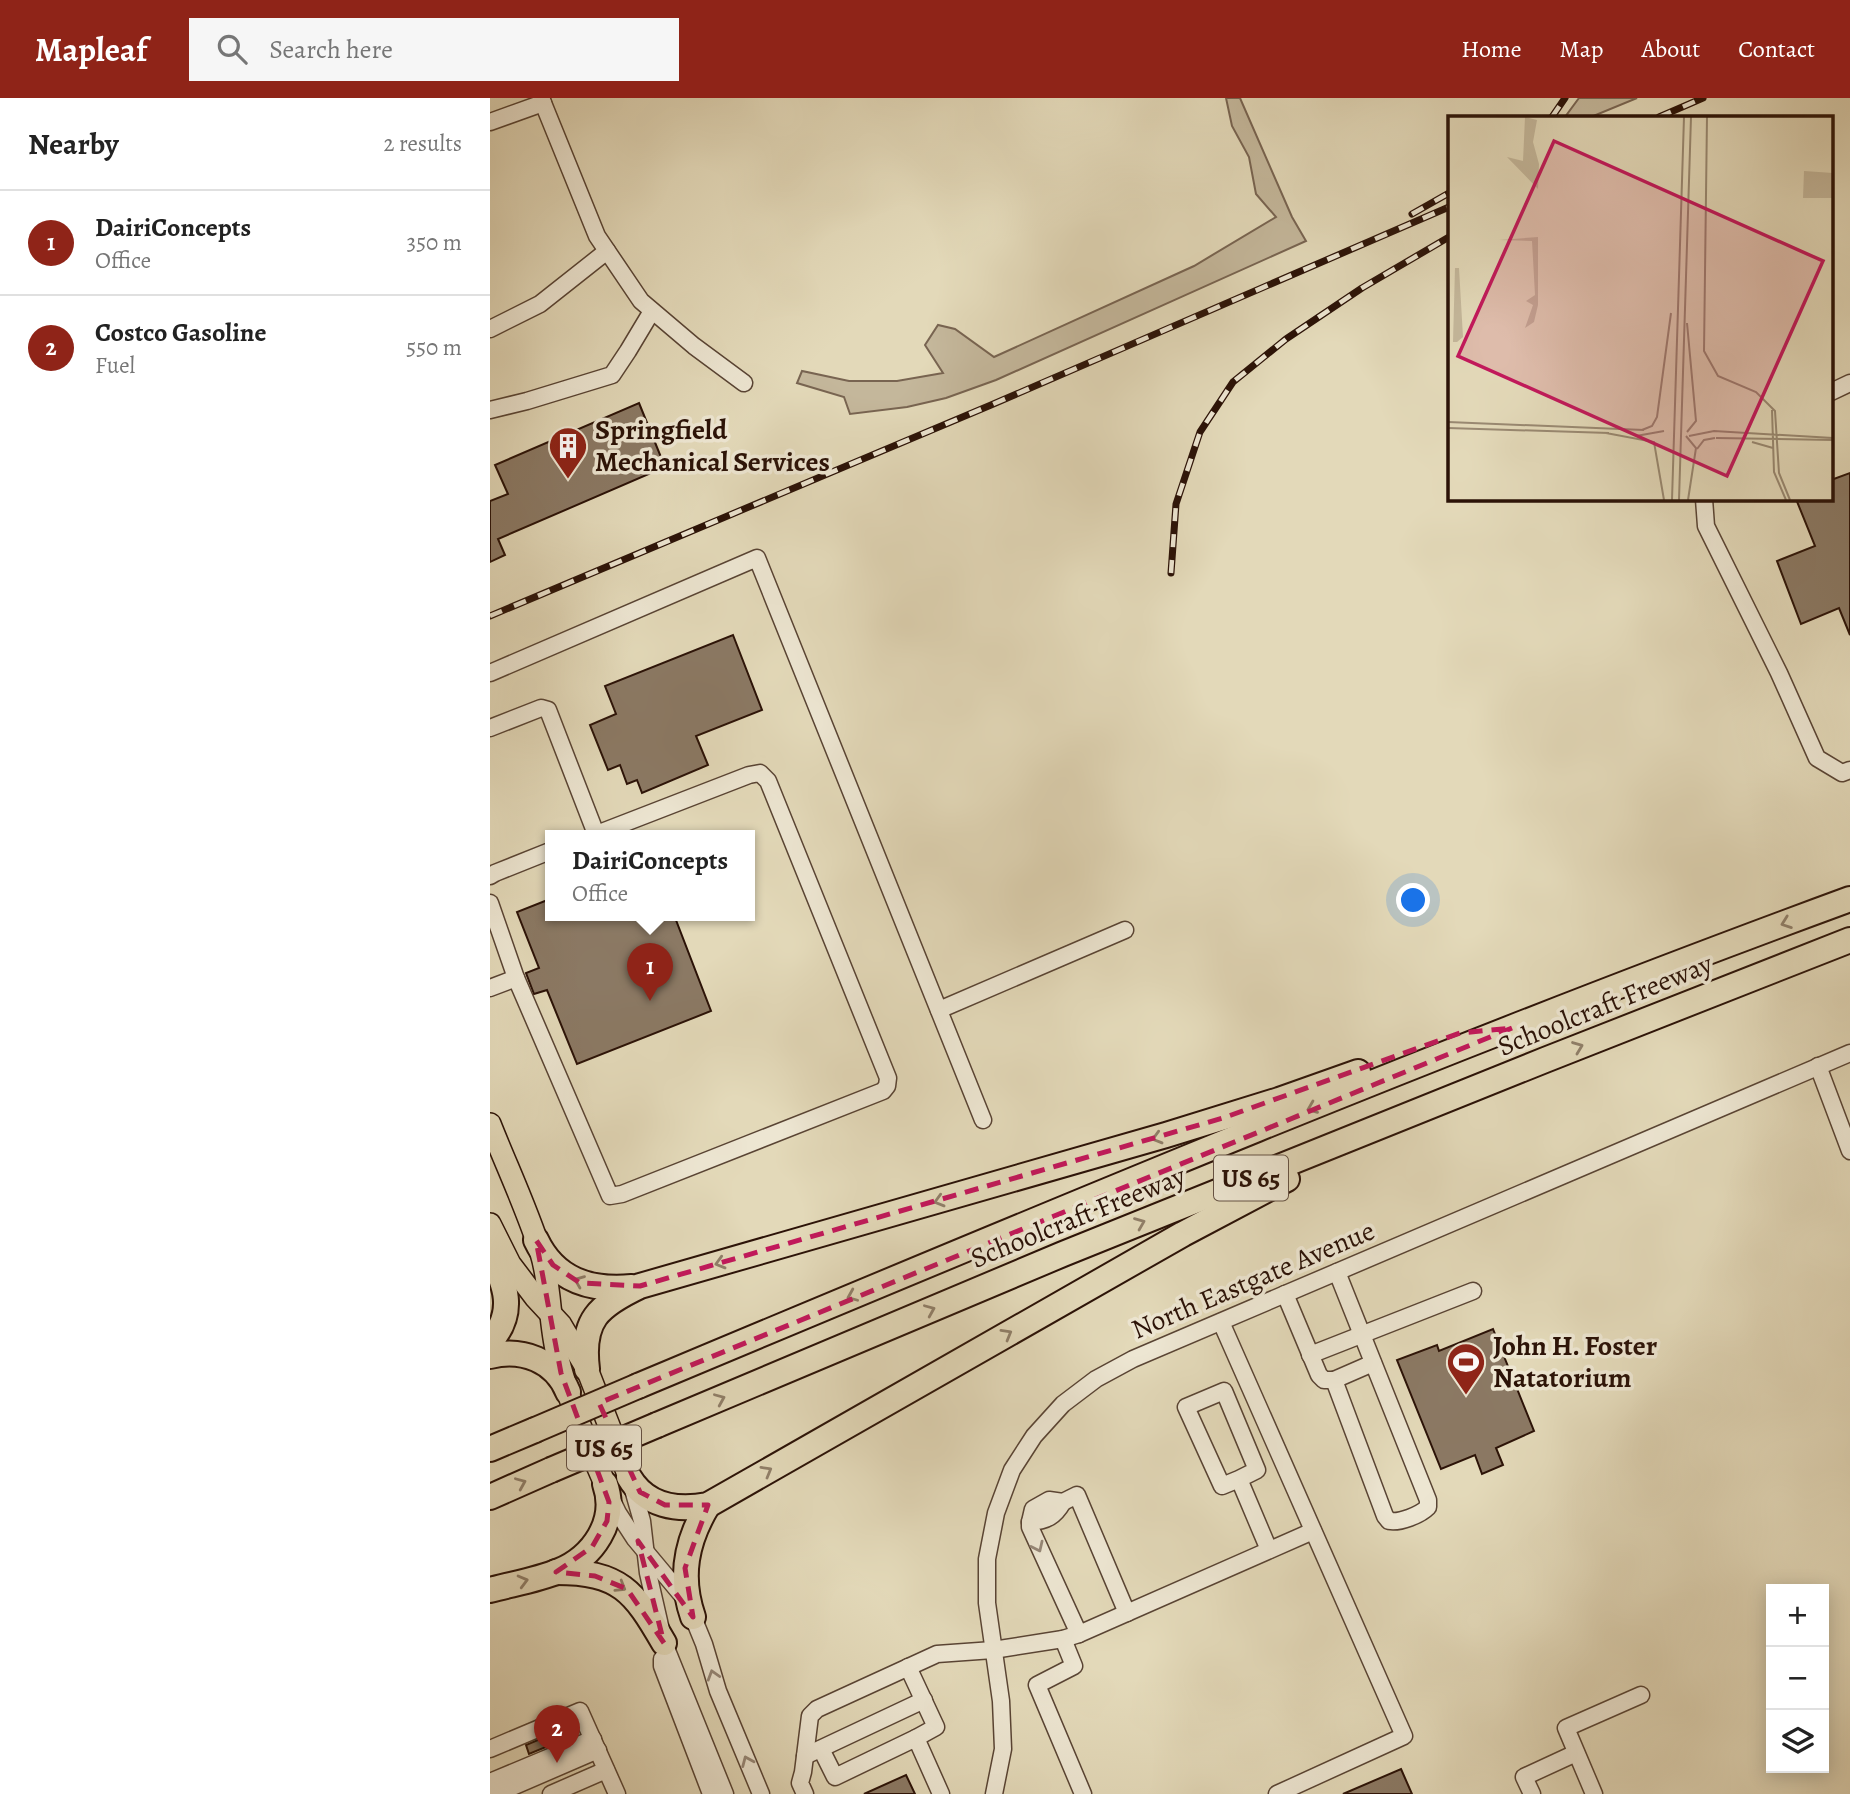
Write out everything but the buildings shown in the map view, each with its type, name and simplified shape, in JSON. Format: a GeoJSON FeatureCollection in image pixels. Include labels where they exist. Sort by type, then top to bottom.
{"type":"FeatureCollection","features":[{"type":"Feature","properties":{"kind":"highway","name":"Schoolcraft Freeway"},"geometry":{"type":"LineString","coordinates":[[490,1449],[1047,1215],[1512,1028],[1850,899]]}},
{"type":"Feature","properties":{"kind":"highway","name":"Schoolcraft Freeway"},"geometry":{"type":"LineString","coordinates":[[490,1497],[1063,1254],[1850,940]]}},
{"type":"Feature","properties":{"kind":"highway"},"geometry":{"type":"LineString","coordinates":[[587,1369],[586,1342],[597,1312],[640,1286],[1200,1125],[1335,1081],[1460,1033],[1512,1028]]}},
{"type":"Feature","properties":{"kind":"highway"},"geometry":{"type":"LineString","coordinates":[[490,1590],[556,1572],[575,1562],[598,1539],[607,1521],[609,1494],[617,1481],[665,1505],[686,1508],[708,1505],[1228,1209],[1320,1163],[1545,1060]]}},
{"type":"Feature","properties":{"kind":"highway"},"geometry":{"type":"LineString","coordinates":[[536,1240],[553,1265],[580,1283],[602,1288],[640,1286]]}},
{"type":"Feature","properties":{"kind":"highway"},"geometry":{"type":"LineString","coordinates":[[490,1252],[503,1280],[506,1299],[500,1327],[490,1342]]}},
{"type":"Feature","properties":{"kind":"highway"},"geometry":{"type":"LineString","coordinates":[[490,1356],[517,1354],[546,1363],[560,1376],[568,1392]]}},
{"type":"Feature","properties":{"kind":"highway"},"geometry":{"type":"LineString","coordinates":[[693,1618],[686,1594],[685,1568],[695,1530],[708,1505]]}},
{"type":"Feature","properties":{"kind":"highway"},"geometry":{"type":"LineString","coordinates":[[556,1572],[596,1576],[627,1589],[644,1609],[664,1643]]}},
{"type":"Feature","properties":{"kind":"main road"},"geometry":{"type":"LineString","coordinates":[[490,1124],[545,1268],[556,1353],[568,1392],[617,1481]]}},
{"type":"Feature","properties":{"kind":"main road"},"geometry":{"type":"LineString","coordinates":[[490,1224],[510,1264],[571,1340],[587,1369],[617,1481]]}},
{"type":"Feature","properties":{"kind":"street"},"geometry":{"type":"LineString","coordinates":[[490,122],[542,100],[597,236],[641,301],[694,346],[744,383]]}},
{"type":"Feature","properties":{"kind":"street"},"geometry":{"type":"LineString","coordinates":[[490,329],[540,304],[607,251]]}},
{"type":"Feature","properties":{"kind":"street"},"geometry":{"type":"LineString","coordinates":[[490,410],[612,374],[652,311]]}},
{"type":"Feature","properties":{"kind":"street"},"geometry":{"type":"LineString","coordinates":[[1832,392],[1850,383]]}},
{"type":"Feature","properties":{"kind":"street"},"geometry":{"type":"LineString","coordinates":[[1704,500],[1706,526],[1779,673],[1817,758],[1842,773],[1850,770]]}},
{"type":"Feature","properties":{"kind":"street"},"geometry":{"type":"LineString","coordinates":[[490,673],[757,558],[983,1120]]}},
{"type":"Feature","properties":{"kind":"street"},"geometry":{"type":"LineString","coordinates":[[490,728],[541,708],[548,710],[593,830]]}},
{"type":"Feature","properties":{"kind":"street"},"geometry":{"type":"LineString","coordinates":[[490,903],[516,978],[610,1196],[622,1194],[883,1091],[888,1078],[772,790],[760,773],[605,830]]}},
{"type":"Feature","properties":{"kind":"street"},"geometry":{"type":"LineString","coordinates":[[490,876],[545,854]]}},
{"type":"Feature","properties":{"kind":"street"},"geometry":{"type":"LineString","coordinates":[[939,1010],[1125,930]]}},
{"type":"Feature","properties":{"kind":"street"},"geometry":{"type":"LineString","coordinates":[[490,988],[516,978]]}},
{"type":"Feature","properties":{"kind":"street","name":"North Eastgate Avenue"},"geometry":{"type":"LineString","coordinates":[[994,1794],[1003,1749],[1001,1701],[987,1603],[987,1559],[996,1513],[1012,1470],[1034,1436],[1063,1404],[1096,1379],[1133,1359],[1850,1053]]}},
{"type":"Feature","properties":{"kind":"street"},"geometry":{"type":"LineString","coordinates":[[1818,1066],[1850,1151]]}},
{"type":"Feature","properties":{"kind":"street"},"geometry":{"type":"LineString","coordinates":[[1334,1380],[1385,1516],[1389,1521],[1396,1522],[1424,1511],[1428,1507],[1428,1500],[1337,1272]]}},
{"type":"Feature","properties":{"kind":"street"},"geometry":{"type":"LineString","coordinates":[[1310,1355],[1473,1291]]}},
{"type":"Feature","properties":{"kind":"street"},"geometry":{"type":"LineString","coordinates":[[1285,1294],[1319,1375],[1324,1380],[1334,1380],[1373,1363]]}},
{"type":"Feature","properties":{"kind":"street"},"geometry":{"type":"LineString","coordinates":[[1221,1322],[1404,1736],[1277,1794]]}},
{"type":"Feature","properties":{"kind":"street"},"geometry":{"type":"LineString","coordinates":[[1224,1391],[1257,1470],[1239,1479],[1222,1486],[1186,1407],[1224,1391]]}},
{"type":"Feature","properties":{"kind":"street"},"geometry":{"type":"LineString","coordinates":[[1239,1479],[1269,1550]]}},
{"type":"Feature","properties":{"kind":"street"},"geometry":{"type":"LineString","coordinates":[[617,1481],[642,1521],[652,1595],[664,1643],[725,1794]]}},
{"type":"Feature","properties":{"kind":"street"},"geometry":{"type":"LineString","coordinates":[[617,1481],[611,1499],[645,1552],[685,1600],[704,1644],[718,1691],[761,1794]]}},
{"type":"Feature","properties":{"kind":"street"},"geometry":{"type":"LineString","coordinates":[[1079,1634],[1030,1531],[1030,1522],[1042,1521],[1056,1514],[1070,1499],[1128,1613]]}},
{"type":"Feature","properties":{"kind":"street"},"geometry":{"type":"LineString","coordinates":[[805,1794],[800,1783],[810,1716],[817,1709],[937,1654],[993,1650],[1079,1634],[1313,1531]]}},
{"type":"Feature","properties":{"kind":"street"},"geometry":{"type":"LineString","coordinates":[[1063,1639],[1074,1666],[1037,1685],[1083,1794]]}},
{"type":"Feature","properties":{"kind":"street"},"geometry":{"type":"LineString","coordinates":[[664,1643],[662,1666],[711,1794]]}},
{"type":"Feature","properties":{"kind":"street"},"geometry":{"type":"LineString","coordinates":[[821,1749],[835,1777],[936,1727],[908,1667]]}},
{"type":"Feature","properties":{"kind":"street"},"geometry":{"type":"LineString","coordinates":[[1594,1794],[1566,1728],[1641,1695]]}},
{"type":"Feature","properties":{"kind":"street"},"geometry":{"type":"LineString","coordinates":[[805,1756],[924,1700]]}},
{"type":"Feature","properties":{"kind":"street"},"geometry":{"type":"LineString","coordinates":[[490,1749],[580,1711],[600,1755]]}},
{"type":"Feature","properties":{"kind":"street"},"geometry":{"type":"LineString","coordinates":[[916,1738],[941,1794]]}},
{"type":"Feature","properties":{"kind":"street"},"geometry":{"type":"LineString","coordinates":[[1532,1794],[1524,1777],[1576,1753]]}},
{"type":"Feature","properties":{"kind":"street"},"geometry":{"type":"LineString","coordinates":[[490,1759],[600,1755]]}},
{"type":"Feature","properties":{"kind":"street"},"geometry":{"type":"LineString","coordinates":[[490,1772],[600,1755]]}},
{"type":"Feature","properties":{"kind":"street"},"geometry":{"type":"LineString","coordinates":[[490,1782],[600,1755]]}},
{"type":"Feature","properties":{"kind":"street"},"geometry":{"type":"LineString","coordinates":[[495,1794],[600,1755]]}},
{"type":"Feature","properties":{"kind":"street"},"geometry":{"type":"LineString","coordinates":[[520,1794],[600,1755]]}},
{"type":"Feature","properties":{"kind":"street"},"geometry":{"type":"LineString","coordinates":[[551,1794],[600,1755]]}},
{"type":"Feature","properties":{"kind":"street"},"geometry":{"type":"LineString","coordinates":[[579,1794],[600,1755]]}},
{"type":"Feature","properties":{"kind":"street"},"geometry":{"type":"LineString","coordinates":[[803,1775],[817,1794]]}},
{"type":"Feature","properties":{"kind":"highlighted area"},"geometry":{"type":"Polygon","coordinates":[[[1512,1028],[599,1403],[640,1492],[665,1505],[708,1505],[685,1568],[693,1617],[638,1541],[664,1643],[627,1589],[595,1576],[556,1572],[592,1547],[607,1521],[609,1502],[561,1373],[536,1240],[553,1265],[580,1283],[640,1286],[1223,1118],[1460,1033],[1512,1028]]]}},
{"type":"Feature","properties":{"kind":"shaded area"},"geometry":{"type":"Polygon","coordinates":[[[1226,98],[1240,98],[1292,217],[1306,241],[996,380],[946,398],[907,407],[850,414],[844,397],[797,383],[802,371],[849,381],[897,381],[943,373],[925,345],[938,325],[955,329],[994,357],[1194,266],[1276,217],[1256,194],[1249,157],[1232,126],[1226,98]]]}},
{"type":"Feature","properties":{"kind":"shaded area"},"geometry":{"type":"Polygon","coordinates":[[[1579,98],[1637,98],[1593,116],[1566,116],[1579,98]]]}},
{"type":"Feature","properties":{"kind":"railway"},"geometry":{"type":"LineString","coordinates":[[1553,116],[1565,98]]}},
{"type":"Feature","properties":{"kind":"railway"},"geometry":{"type":"LineString","coordinates":[[1661,116],[1703,98]]}},
{"type":"Feature","properties":{"kind":"railway"},"geometry":{"type":"LineString","coordinates":[[1412,214],[1448,194]]}},
{"type":"Feature","properties":{"kind":"railway"},"geometry":{"type":"LineString","coordinates":[[490,616],[991,405],[1448,207]]}},
{"type":"Feature","properties":{"kind":"railway"},"geometry":{"type":"LineString","coordinates":[[1171,573],[1176,504],[1200,432],[1233,382],[1286,339],[1362,288],[1448,238]]}},
{"type":"Feature","properties":{"kind":"place","name":"Springfield Mechanical Services"},"geometry":{"type":"Point","coordinates":[568,480]}},
{"type":"Feature","properties":{"kind":"place","name":"DairiConcepts"},"geometry":{"type":"Point","coordinates":[650,1001]}},
{"type":"Feature","properties":{"kind":"place","name":"John H. Foster Natatorium"},"geometry":{"type":"Point","coordinates":[1466,1396]}},
{"type":"Feature","properties":{"kind":"place","name":"Costco Gasoline"},"geometry":{"type":"Point","coordinates":[557,1763]}}]}
